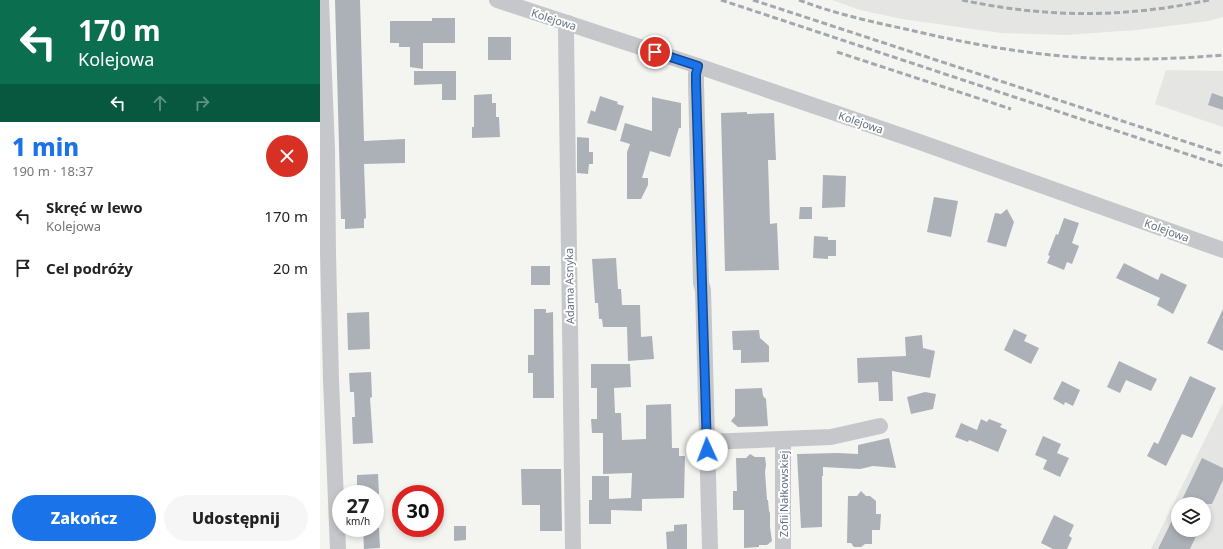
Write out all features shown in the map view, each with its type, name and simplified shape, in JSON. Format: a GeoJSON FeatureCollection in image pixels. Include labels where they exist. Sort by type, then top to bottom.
{"type":"FeatureCollection","features":[{"type":"Feature","properties":{"kind":"street"},"geometry":{"type":"LineString","coordinates":[[321,0],[323,149],[338,549]]}},
{"type":"Feature","properties":{"kind":"street","name":"Kolejowa"},"geometry":{"type":"LineString","coordinates":[[497,0],[698,66],[914,140],[1223,250]]}},
{"type":"Feature","properties":{"kind":"street","name":"Adama Asnyka"},"geometry":{"type":"LineString","coordinates":[[568,23],[566,31],[573,549]]}},
{"type":"Feature","properties":{"kind":"street"},"geometry":{"type":"LineString","coordinates":[[698,66],[696,83],[710,549]]}},
{"type":"Feature","properties":{"kind":"street","name":"Zofii Nałkowskiej"},"geometry":{"type":"LineString","coordinates":[[707,442],[831,437],[880,426]]}},
{"type":"Feature","properties":{"kind":"street","name":"Zofii Nałkowskiej"},"geometry":{"type":"LineString","coordinates":[[783,439],[783,549]]}},
{"type":"Feature","properties":{"kind":"shaded area"},"geometry":{"type":"Polygon","coordinates":[[[832,0],[1223,0],[1223,17],[1209,21],[1137,30],[1066,35],[1001,33],[902,19],[860,10],[832,0]]]}},
{"type":"Feature","properties":{"kind":"shaded area"},"geometry":{"type":"Polygon","coordinates":[[[1166,70],[1223,71],[1223,127],[1155,104],[1166,70]]]}},
{"type":"Feature","properties":{"kind":"shaded area"},"geometry":{"type":"Polygon","coordinates":[[[1223,403],[1223,549],[1151,549],[1171,508],[1171,537],[1211,537],[1211,497],[1177,497],[1223,403]]]}},
{"type":"Feature","properties":{"kind":"building"},"geometry":{"type":"Polygon","coordinates":[[[335,0],[360,0],[364,141],[405,139],[405,163],[364,164],[366,218],[364,219],[364,228],[345,229],[345,219],[341,219],[335,0]]]}},
{"type":"Feature","properties":{"kind":"building"},"geometry":{"type":"Polygon","coordinates":[[[432,18],[455,18],[455,43],[423,43],[423,69],[410,67],[410,47],[399,47],[399,43],[390,43],[390,21],[432,21],[432,18]]]}},
{"type":"Feature","properties":{"kind":"building"},"geometry":{"type":"Polygon","coordinates":[[[488,37],[511,37],[511,60],[488,60],[488,37]]]}},
{"type":"Feature","properties":{"kind":"building"},"geometry":{"type":"Polygon","coordinates":[[[414,71],[456,71],[456,100],[442,100],[442,84],[414,85],[414,71]]]}},
{"type":"Feature","properties":{"kind":"building"},"geometry":{"type":"Polygon","coordinates":[[[1212,93],[1223,97],[1223,110],[1208,105],[1212,93]]]}},
{"type":"Feature","properties":{"kind":"building"},"geometry":{"type":"Polygon","coordinates":[[[492,94],[492,103],[496,103],[496,117],[499,117],[500,137],[472,138],[472,127],[474,127],[474,95],[492,94]]]}},
{"type":"Feature","properties":{"kind":"building"},"geometry":{"type":"Polygon","coordinates":[[[600,96],[618,102],[617,104],[624,106],[616,131],[587,123],[591,110],[595,112],[600,96]]]}},
{"type":"Feature","properties":{"kind":"building"},"geometry":{"type":"Polygon","coordinates":[[[652,97],[681,103],[681,128],[679,128],[670,157],[650,151],[642,178],[648,178],[648,185],[641,199],[627,199],[627,152],[630,144],[620,141],[625,123],[652,131],[652,97]]]}},
{"type":"Feature","properties":{"kind":"building"},"geometry":{"type":"Polygon","coordinates":[[[747,112],[747,114],[774,113],[776,160],[768,160],[770,224],[777,223],[779,270],[725,271],[721,113],[747,112]]]}},
{"type":"Feature","properties":{"kind":"building"},"geometry":{"type":"Polygon","coordinates":[[[577,137],[589,138],[589,152],[593,152],[593,164],[589,164],[588,174],[577,173],[577,137]]]}},
{"type":"Feature","properties":{"kind":"building"},"geometry":{"type":"Polygon","coordinates":[[[823,175],[846,176],[845,207],[822,208],[823,175]]]}},
{"type":"Feature","properties":{"kind":"building"},"geometry":{"type":"Polygon","coordinates":[[[934,197],[958,201],[951,237],[927,232],[934,197]]]}},
{"type":"Feature","properties":{"kind":"building"},"geometry":{"type":"Polygon","coordinates":[[[800,207],[812,207],[812,219],[799,219],[800,207]]]}},
{"type":"Feature","properties":{"kind":"building"},"geometry":{"type":"Polygon","coordinates":[[[1007,209],[1014,222],[1006,247],[987,242],[995,213],[1001,214],[1007,209]]]}},
{"type":"Feature","properties":{"kind":"building"},"geometry":{"type":"Polygon","coordinates":[[[1064,218],[1079,223],[1072,243],[1079,246],[1072,264],[1067,262],[1064,270],[1047,263],[1050,256],[1048,255],[1056,234],[1058,235],[1064,218]]]}},
{"type":"Feature","properties":{"kind":"building"},"geometry":{"type":"Polygon","coordinates":[[[814,236],[828,237],[828,240],[836,240],[836,256],[828,256],[828,259],[813,258],[814,236]]]}},
{"type":"Feature","properties":{"kind":"building"},"geometry":{"type":"Polygon","coordinates":[[[616,258],[618,289],[621,289],[622,305],[640,305],[641,337],[652,336],[654,359],[628,361],[627,327],[603,327],[602,319],[599,319],[598,303],[595,303],[592,259],[616,258]]]}},
{"type":"Feature","properties":{"kind":"building"},"geometry":{"type":"Polygon","coordinates":[[[1124,263],[1158,280],[1161,273],[1187,285],[1173,314],[1157,305],[1160,298],[1116,278],[1124,263]]]}},
{"type":"Feature","properties":{"kind":"building"},"geometry":{"type":"Polygon","coordinates":[[[531,266],[550,266],[550,285],[531,285],[531,266]]]}},
{"type":"Feature","properties":{"kind":"building"},"geometry":{"type":"Polygon","coordinates":[[[534,309],[546,309],[546,313],[553,312],[554,398],[533,398],[533,373],[528,373],[528,355],[534,355],[534,309]]]}},
{"type":"Feature","properties":{"kind":"building"},"geometry":{"type":"Polygon","coordinates":[[[1223,309],[1223,351],[1207,343],[1223,309]]]}},
{"type":"Feature","properties":{"kind":"building"},"geometry":{"type":"Polygon","coordinates":[[[369,312],[370,349],[348,350],[347,313],[369,312]]]}},
{"type":"Feature","properties":{"kind":"building"},"geometry":{"type":"Polygon","coordinates":[[[1014,329],[1027,335],[1024,341],[1039,348],[1031,364],[1004,350],[1014,329]]]}},
{"type":"Feature","properties":{"kind":"building"},"geometry":{"type":"Polygon","coordinates":[[[759,330],[760,338],[769,346],[769,362],[741,363],[741,350],[733,350],[732,331],[759,330]]]}},
{"type":"Feature","properties":{"kind":"building"},"geometry":{"type":"Polygon","coordinates":[[[922,335],[923,348],[935,351],[930,378],[892,371],[893,401],[879,401],[878,382],[858,383],[857,358],[906,356],[905,337],[922,335]]]}},
{"type":"Feature","properties":{"kind":"building"},"geometry":{"type":"Polygon","coordinates":[[[1119,361],[1157,379],[1151,391],[1126,380],[1120,393],[1107,387],[1119,361]]]}},
{"type":"Feature","properties":{"kind":"building"},"geometry":{"type":"Polygon","coordinates":[[[591,364],[630,364],[631,387],[614,388],[615,413],[621,413],[622,440],[646,439],[646,405],[671,404],[672,448],[679,448],[679,456],[685,456],[684,498],[642,499],[642,511],[611,510],[611,524],[589,524],[589,500],[592,500],[592,476],[609,476],[609,499],[631,498],[632,473],[603,474],[603,433],[592,433],[591,419],[597,419],[597,388],[591,388],[591,364]]]}},
{"type":"Feature","properties":{"kind":"building"},"geometry":{"type":"Polygon","coordinates":[[[371,372],[372,397],[370,398],[373,443],[353,444],[352,417],[355,417],[354,392],[350,392],[349,373],[371,372]]]}},
{"type":"Feature","properties":{"kind":"building"},"geometry":{"type":"Polygon","coordinates":[[[1190,376],[1216,388],[1192,438],[1182,434],[1166,466],[1147,456],[1154,442],[1158,444],[1190,376]]]}},
{"type":"Feature","properties":{"kind":"building"},"geometry":{"type":"Polygon","coordinates":[[[1062,381],[1080,390],[1073,406],[1065,402],[1064,405],[1053,399],[1062,381]]]}},
{"type":"Feature","properties":{"kind":"building"},"geometry":{"type":"Polygon","coordinates":[[[762,388],[763,396],[766,399],[768,426],[738,427],[731,421],[735,416],[735,389],[762,388]]]}},
{"type":"Feature","properties":{"kind":"building"},"geometry":{"type":"Polygon","coordinates":[[[925,392],[936,394],[933,409],[911,414],[907,397],[925,392]]]}},
{"type":"Feature","properties":{"kind":"building"},"geometry":{"type":"Polygon","coordinates":[[[981,419],[987,422],[989,419],[1002,424],[1000,427],[1007,430],[998,452],[969,440],[968,442],[955,437],[961,423],[977,430],[981,419]]]}},
{"type":"Feature","properties":{"kind":"building"},"geometry":{"type":"Polygon","coordinates":[[[1043,436],[1061,444],[1057,453],[1069,458],[1060,477],[1043,469],[1047,460],[1035,455],[1043,436]]]}},
{"type":"Feature","properties":{"kind":"building"},"geometry":{"type":"Polygon","coordinates":[[[889,438],[896,468],[873,466],[860,469],[823,467],[822,527],[801,528],[797,454],[858,454],[858,445],[889,438]]]}},
{"type":"Feature","properties":{"kind":"building"},"geometry":{"type":"Polygon","coordinates":[[[750,454],[755,457],[765,457],[767,500],[770,513],[772,541],[767,545],[759,545],[759,547],[744,548],[744,510],[733,510],[733,491],[737,491],[736,458],[746,458],[750,454]]]}},
{"type":"Feature","properties":{"kind":"building"},"geometry":{"type":"Polygon","coordinates":[[[1202,458],[1223,468],[1223,480],[1212,504],[1211,497],[1183,497],[1202,458]]]}},
{"type":"Feature","properties":{"kind":"building"},"geometry":{"type":"Polygon","coordinates":[[[521,469],[561,469],[562,531],[540,531],[540,505],[522,505],[521,469]]]}},
{"type":"Feature","properties":{"kind":"building"},"geometry":{"type":"Polygon","coordinates":[[[378,474],[379,485],[357,485],[357,475],[378,474]]]}},
{"type":"Feature","properties":{"kind":"building"},"geometry":{"type":"Polygon","coordinates":[[[861,491],[866,496],[870,496],[876,501],[876,514],[881,514],[880,530],[872,530],[872,544],[854,547],[851,543],[847,543],[848,496],[857,496],[861,491]]]}},
{"type":"Feature","properties":{"kind":"building"},"geometry":{"type":"Polygon","coordinates":[[[1054,515],[1074,525],[1069,536],[1072,538],[1067,549],[1053,549],[1041,543],[1054,515]]]}},
{"type":"Feature","properties":{"kind":"building"},"geometry":{"type":"Polygon","coordinates":[[[1171,522],[1171,537],[1196,537],[1190,549],[1158,549],[1171,522]]]}},
{"type":"Feature","properties":{"kind":"building"},"geometry":{"type":"Polygon","coordinates":[[[687,524],[687,549],[667,549],[666,532],[674,531],[674,525],[687,524]]]}},
{"type":"Feature","properties":{"kind":"building"},"geometry":{"type":"Polygon","coordinates":[[[454,526],[466,526],[466,540],[454,541],[454,526]]]}},
{"type":"Feature","properties":{"kind":"building"},"geometry":{"type":"Polygon","coordinates":[[[363,537],[379,537],[380,548],[364,549],[363,537]]]}},
{"type":"Feature","properties":{"kind":"railway"},"geometry":{"type":"LineString","coordinates":[[721,0],[1223,166]]}},
{"type":"Feature","properties":{"kind":"railway"},"geometry":{"type":"LineString","coordinates":[[753,0],[1223,154]]}},
{"type":"Feature","properties":{"kind":"railway"},"geometry":{"type":"LineString","coordinates":[[799,0],[840,14],[882,24],[998,48],[1033,53],[1115,59],[1158,59],[1223,55]]}},
{"type":"Feature","properties":{"kind":"railway"},"geometry":{"type":"LineString","coordinates":[[962,0],[1024,10],[1086,14],[1147,10],[1209,0]]}},
{"type":"Feature","properties":{"kind":"railway"},"geometry":{"type":"LineString","coordinates":[[837,52],[1011,109]]}},
{"type":"Feature","properties":{"kind":"route"},"geometry":{"type":"LineString","coordinates":[[655,52],[698,66],[696,83],[707,450]]}}]}
